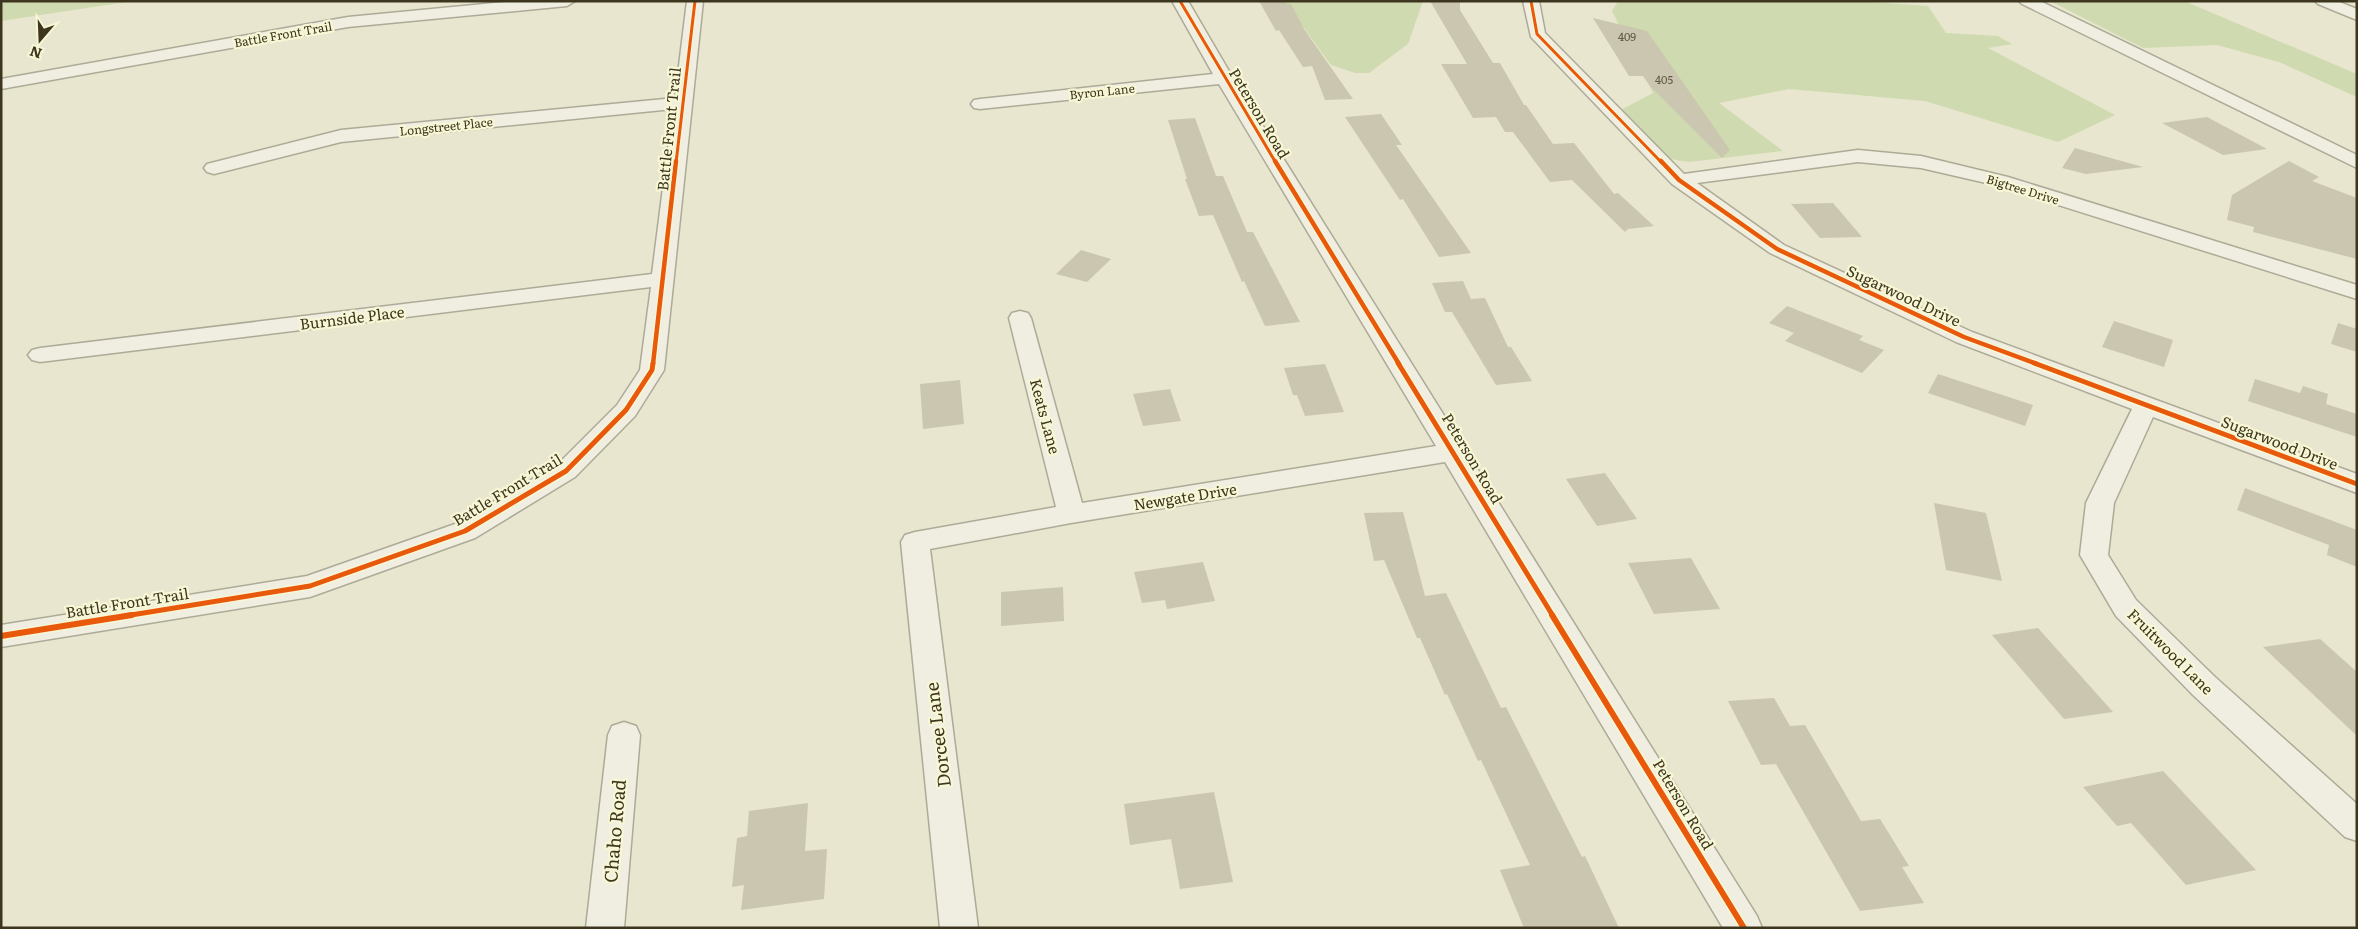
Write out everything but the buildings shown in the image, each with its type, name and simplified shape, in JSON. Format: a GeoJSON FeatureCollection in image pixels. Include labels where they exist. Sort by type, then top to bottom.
{"type":"FeatureCollection","features":[{"type":"Feature","properties":{"kind":"street","name":"Battle Front Trail"},"geometry":{"type":"LineString","coordinates":[[1,84],[348,22],[567,1]]}},
{"type":"Feature","properties":{"kind":"street","name":"Battle Front Trail"},"geometry":{"type":"LineString","coordinates":[[1,636],[310,586],[465,531],[566,471],[626,410],[652,370],[695,1]]}},
{"type":"Feature","properties":{"kind":"street","name":"Peterson Road"},"geometry":{"type":"LineString","coordinates":[[1180,1],[1224,78],[1744,928]]}},
{"type":"Feature","properties":{"kind":"street","name":"Sugarwood Drive"},"geometry":{"type":"LineString","coordinates":[[1531,1],[1537,34],[1679,180],[1777,249],[1964,337],[2357,484]]}},
{"type":"Feature","properties":{"kind":"street"},"geometry":{"type":"LineString","coordinates":[[2027,1],[2357,162]]}},
{"type":"Feature","properties":{"kind":"street"},"geometry":{"type":"LineString","coordinates":[[2324,1],[2357,15]]}},
{"type":"Feature","properties":{"kind":"street","name":"Byron Lane"},"geometry":{"type":"LineString","coordinates":[[980,104],[1224,78]]}},
{"type":"Feature","properties":{"kind":"street","name":"Longstreet Place"},"geometry":{"type":"LineString","coordinates":[[214,168],[341,136],[683,103]]}},
{"type":"Feature","properties":{"kind":"street","name":"Bigtree Drive"},"geometry":{"type":"LineString","coordinates":[[1679,180],[1858,156],[1921,162],[2001,181],[2357,292]]}},
{"type":"Feature","properties":{"kind":"street","name":"Burnside Place"},"geometry":{"type":"LineString","coordinates":[[40,355],[664,279]]}},
{"type":"Feature","properties":{"kind":"street","name":"Keats Lane"},"geometry":{"type":"LineString","coordinates":[[1020,318],[1071,514]]}},
{"type":"Feature","properties":{"kind":"street","name":"Fruitwood Lane"},"geometry":{"type":"LineString","coordinates":[[2146,404],[2100,503],[2094,555],[2126,608],[2204,686],[2357,826]]}},
{"type":"Feature","properties":{"kind":"street","name":"Newgate Drive"},"geometry":{"type":"LineString","coordinates":[[915,542],[1071,514],[1454,452]]}},
{"type":"Feature","properties":{"kind":"street","name":"Dorcee Lane"},"geometry":{"type":"LineString","coordinates":[[915,542],[960,928]]}},
{"type":"Feature","properties":{"kind":"street","name":"Chaho Road"},"geometry":{"type":"LineString","coordinates":[[605,928],[624,735]]}},
{"type":"Feature","properties":{"kind":"green space"},"geometry":{"type":"Polygon","coordinates":[[[1,1],[133,1],[1,21],[1,1]]]}},
{"type":"Feature","properties":{"kind":"green space"},"geometry":{"type":"Polygon","coordinates":[[[1284,1],[1423,1],[1408,44],[1369,73],[1355,73],[1331,65],[1284,1]]]}},
{"type":"Feature","properties":{"kind":"green space"},"geometry":{"type":"Polygon","coordinates":[[[1618,1],[1855,1],[1928,6],[1946,33],[1998,36],[2012,44],[1988,48],[2115,115],[2058,142],[1925,101],[1789,89],[1719,103],[1783,151],[1689,162],[1670,159],[1617,112],[1653,93],[1612,11],[1618,1]]]}},
{"type":"Feature","properties":{"kind":"green space"},"geometry":{"type":"Polygon","coordinates":[[[2050,1],[2184,1],[2357,74],[2357,97],[2279,62],[2217,45],[2143,48],[2050,1]]]}},
{"type":"Feature","properties":{"kind":"cycle path"},"geometry":{"type":"LineString","coordinates":[[1,636],[310,586],[465,531],[566,471],[626,410],[652,370],[695,1]]}},
{"type":"Feature","properties":{"kind":"cycle path"},"geometry":{"type":"LineString","coordinates":[[1180,1],[1224,78],[1744,928]]}},
{"type":"Feature","properties":{"kind":"cycle path"},"geometry":{"type":"LineString","coordinates":[[1531,1],[1537,34],[1679,180],[1777,249],[1964,337],[2357,484]]}}]}
